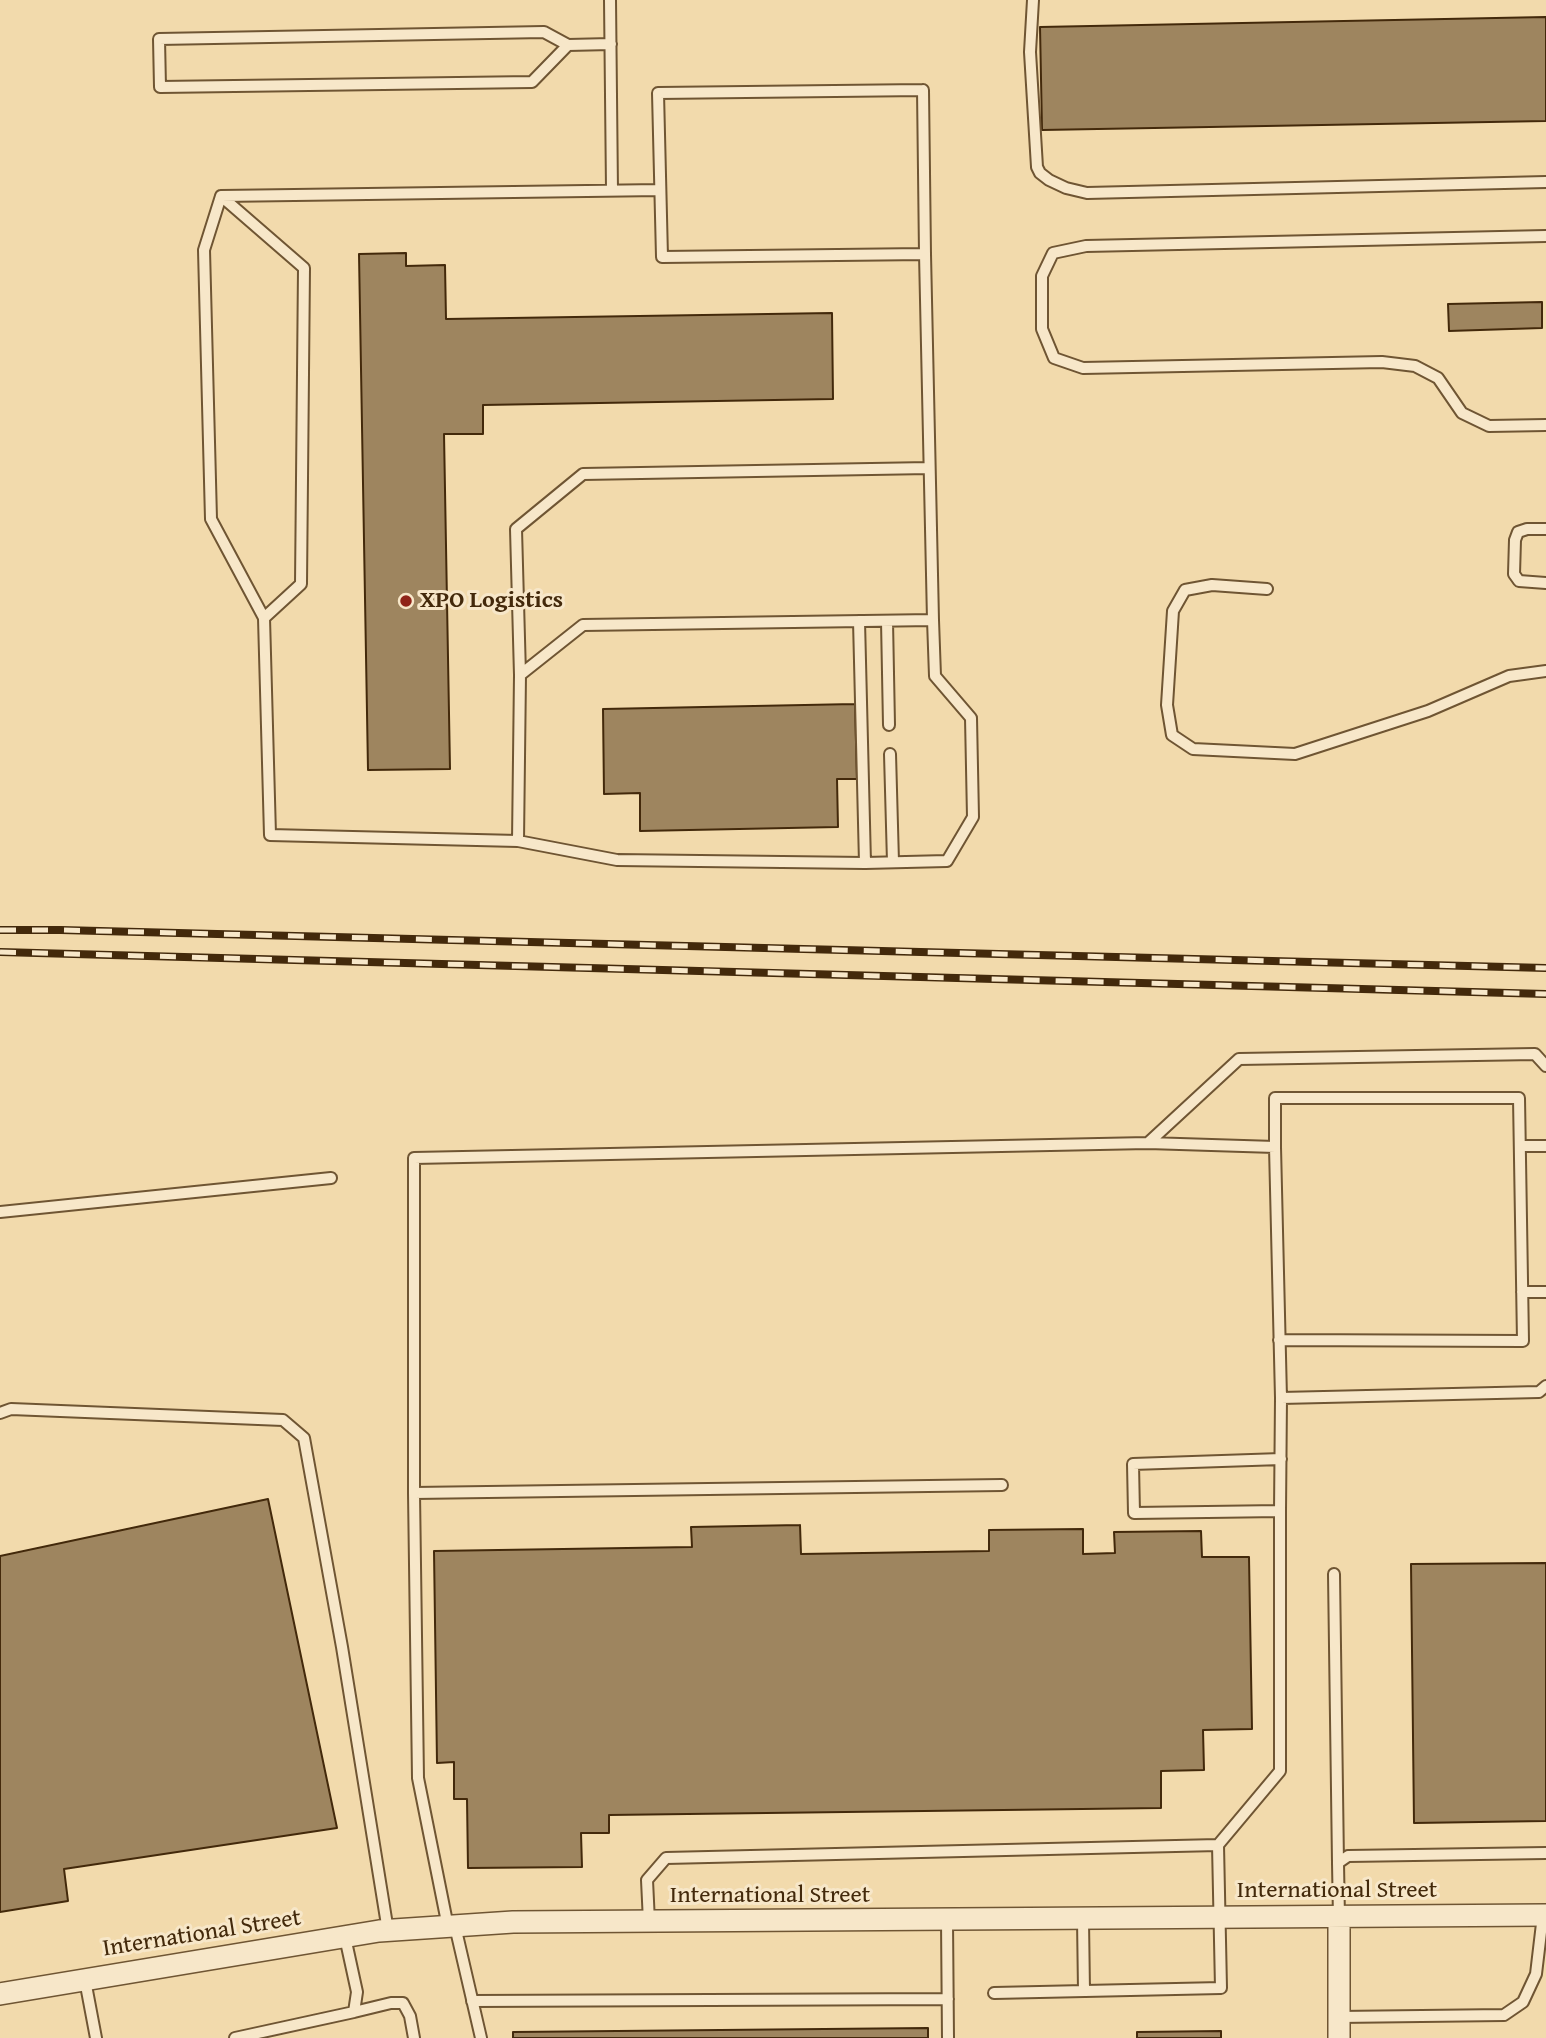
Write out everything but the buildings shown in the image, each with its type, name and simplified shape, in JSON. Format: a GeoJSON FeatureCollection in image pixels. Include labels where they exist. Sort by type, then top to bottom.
{"type":"FeatureCollection","features":[{"type":"Feature","properties":{"kind":"street","name":"International Street"},"geometry":{"type":"LineString","coordinates":[[0,1994],[345,1937],[452,1926],[513,1923],[1544,1915]]}},
{"type":"Feature","properties":{"kind":"street"},"geometry":{"type":"LineString","coordinates":[[1339,1918],[1339,2027]]}},
{"type":"Feature","properties":{"kind":"lane"},"geometry":{"type":"LineString","coordinates":[[610,0],[612,190]]}},
{"type":"Feature","properties":{"kind":"lane"},"geometry":{"type":"LineString","coordinates":[[1033,0],[1030,52],[1037,167],[1049,180],[1066,187],[1087,193],[1546,182]]}},
{"type":"Feature","properties":{"kind":"lane"},"geometry":{"type":"LineString","coordinates":[[568,45],[533,82],[160,87],[159,39],[544,32],[568,45],[611,44]]}},
{"type":"Feature","properties":{"kind":"lane"},"geometry":{"type":"LineString","coordinates":[[221,196],[204,250],[211,519],[264,618],[270,835],[518,841],[617,860],[865,863],[947,861],[974,817],[971,718],[935,676],[923,90],[658,93],[662,257],[925,254]]}},
{"type":"Feature","properties":{"kind":"lane"},"geometry":{"type":"LineString","coordinates":[[221,196],[660,190]]}},
{"type":"Feature","properties":{"kind":"lane"},"geometry":{"type":"LineString","coordinates":[[221,196],[304,268],[301,583],[264,618]]}},
{"type":"Feature","properties":{"kind":"lane"},"geometry":{"type":"LineString","coordinates":[[1546,236],[1086,246],[1053,253],[1042,276],[1042,329],[1054,358],[1083,368],[1382,362],[1415,366],[1438,378],[1462,413],[1489,426],[1546,425]]}},
{"type":"Feature","properties":{"kind":"lane"},"geometry":{"type":"LineString","coordinates":[[518,841],[520,676],[516,530],[583,474],[929,468]]}},
{"type":"Feature","properties":{"kind":"lane"},"geometry":{"type":"LineString","coordinates":[[1546,529],[1518,532],[1515,540],[1514,574],[1519,581],[1546,583]]}},
{"type":"Feature","properties":{"kind":"lane"},"geometry":{"type":"LineString","coordinates":[[1267,589],[1212,585],[1185,590],[1173,611],[1167,705],[1172,735],[1193,749],[1295,754],[1428,711],[1509,676],[1546,670]]}},
{"type":"Feature","properties":{"kind":"lane"},"geometry":{"type":"LineString","coordinates":[[859,621],[865,863]]}},
{"type":"Feature","properties":{"kind":"lane"},"geometry":{"type":"LineString","coordinates":[[887,621],[890,725]]}},
{"type":"Feature","properties":{"kind":"lane"},"geometry":{"type":"LineString","coordinates":[[520,676],[583,625],[933,621]]}},
{"type":"Feature","properties":{"kind":"lane"},"geometry":{"type":"LineString","coordinates":[[890,754],[893,862]]}},
{"type":"Feature","properties":{"kind":"lane"},"geometry":{"type":"LineString","coordinates":[[1148,1143],[1239,1059],[1535,1054],[1546,1066]]}},
{"type":"Feature","properties":{"kind":"lane"},"geometry":{"type":"LineString","coordinates":[[994,1993],[1221,1988],[1218,1845],[1280,1771],[1281,1398],[1279,1340],[1275,1147],[1275,1098],[1519,1098],[1523,1341],[1279,1340]]}},
{"type":"Feature","properties":{"kind":"lane"},"geometry":{"type":"LineString","coordinates":[[481,2038],[418,1778],[414,1493],[414,1158],[1148,1143],[1275,1147]]}},
{"type":"Feature","properties":{"kind":"lane"},"geometry":{"type":"LineString","coordinates":[[1520,1146],[1546,1146]]}},
{"type":"Feature","properties":{"kind":"lane"},"geometry":{"type":"LineString","coordinates":[[0,1212],[331,1178]]}},
{"type":"Feature","properties":{"kind":"lane"},"geometry":{"type":"LineString","coordinates":[[1522,1292],[1546,1292]]}},
{"type":"Feature","properties":{"kind":"lane"},"geometry":{"type":"LineString","coordinates":[[1281,1398],[1539,1392],[1546,1386]]}},
{"type":"Feature","properties":{"kind":"lane"},"geometry":{"type":"LineString","coordinates":[[0,1413],[11,1409],[283,1420],[304,1438],[342,1647],[388,1931]]}},
{"type":"Feature","properties":{"kind":"lane"},"geometry":{"type":"LineString","coordinates":[[1280,1511],[1134,1513],[1133,1464],[1281,1459]]}},
{"type":"Feature","properties":{"kind":"lane"},"geometry":{"type":"LineString","coordinates":[[414,1493],[1002,1485]]}},
{"type":"Feature","properties":{"kind":"lane"},"geometry":{"type":"LineString","coordinates":[[1334,1574],[1339,1918]]}},
{"type":"Feature","properties":{"kind":"lane"},"geometry":{"type":"LineString","coordinates":[[649,1922],[647,1880],[666,1858],[1218,1845]]}},
{"type":"Feature","properties":{"kind":"lane"},"geometry":{"type":"LineString","coordinates":[[1338,1863],[1348,1856],[1546,1853]]}},
{"type":"Feature","properties":{"kind":"lane"},"geometry":{"type":"LineString","coordinates":[[1339,2027],[1504,2015],[1523,2002],[1536,1974],[1544,1915]]}},
{"type":"Feature","properties":{"kind":"lane"},"geometry":{"type":"LineString","coordinates":[[1083,1920],[1084,1991]]}},
{"type":"Feature","properties":{"kind":"lane"},"geometry":{"type":"LineString","coordinates":[[947,1921],[948,2038]]}},
{"type":"Feature","properties":{"kind":"lane"},"geometry":{"type":"LineString","coordinates":[[345,1937],[357,1992],[354,2012]]}},
{"type":"Feature","properties":{"kind":"lane"},"geometry":{"type":"LineString","coordinates":[[85,1980],[96,2038]]}},
{"type":"Feature","properties":{"kind":"lane"},"geometry":{"type":"LineString","coordinates":[[472,2001],[948,1998]]}},
{"type":"Feature","properties":{"kind":"lane"},"geometry":{"type":"LineString","coordinates":[[235,2038],[391,2003],[403,2003],[410,2016],[414,2038]]}},
{"type":"Feature","properties":{"kind":"railway"},"geometry":{"type":"LineString","coordinates":[[0,930],[1546,968]]}},
{"type":"Feature","properties":{"kind":"railway"},"geometry":{"type":"LineString","coordinates":[[0,952],[1546,994]]}},
{"type":"Feature","properties":{"kind":"place","name":"XPO Logistics"},"geometry":{"type":"Point","coordinates":[406,601]}}]}
